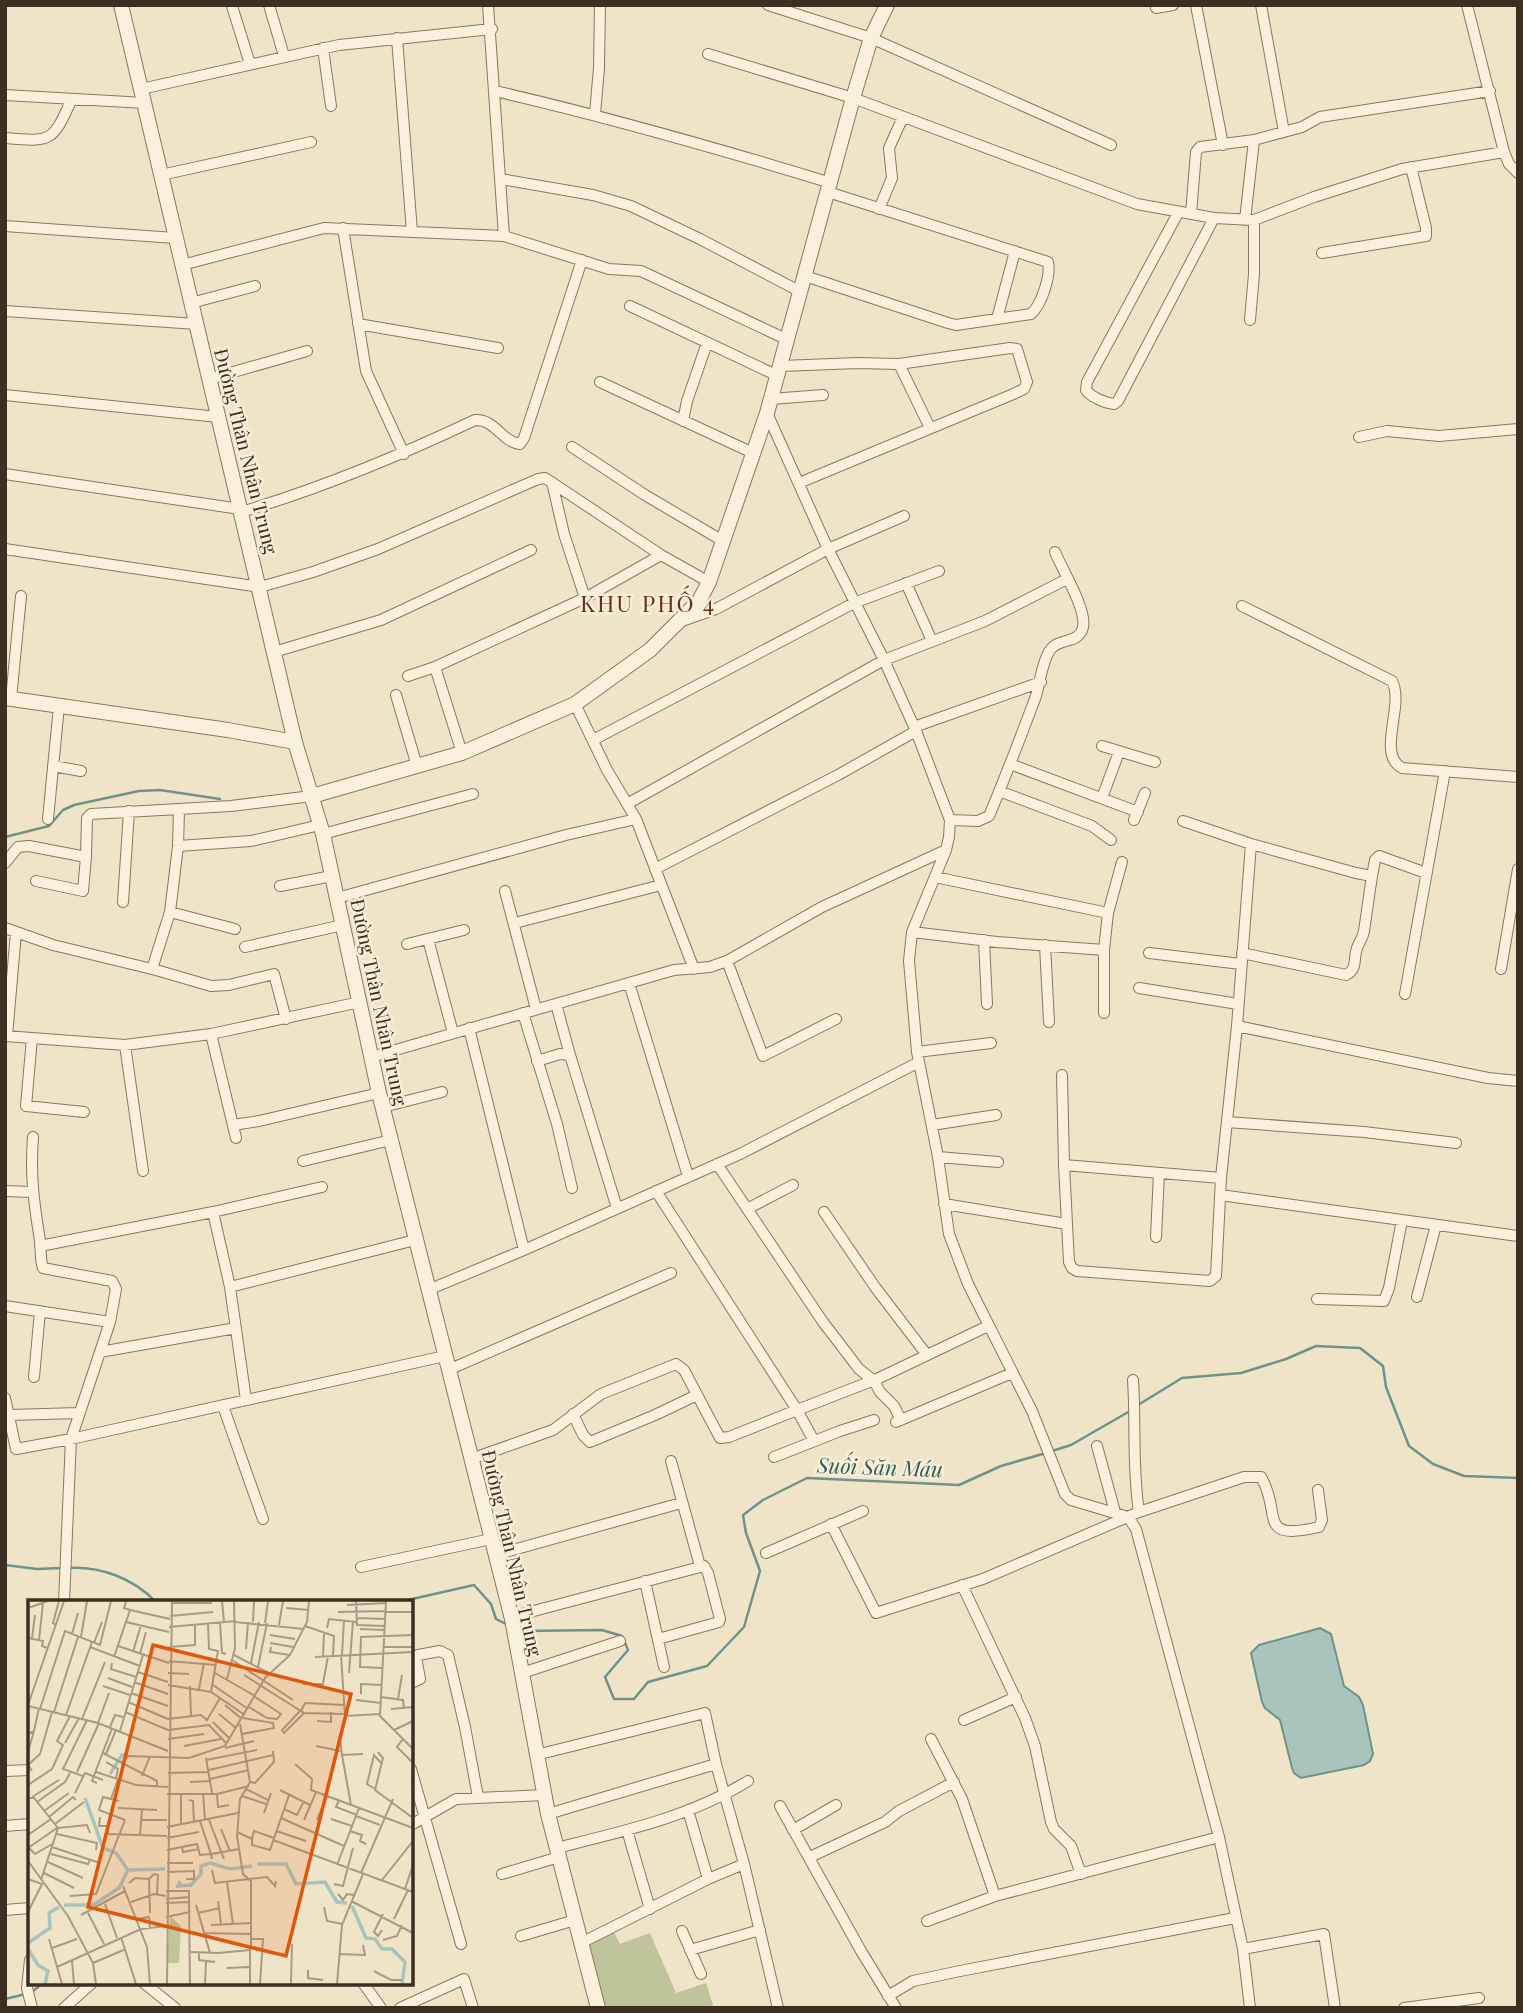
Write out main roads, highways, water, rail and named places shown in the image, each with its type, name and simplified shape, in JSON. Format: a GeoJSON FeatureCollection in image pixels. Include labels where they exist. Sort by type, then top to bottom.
{"type":"FeatureCollection","features":[{"type":"Feature","properties":{"kind":"water"},"geometry":{"type":"Polygon","coordinates":[[[1320,1628],[1331,1634],[1344,1686],[1359,1697],[1363,1705],[1373,1754],[1370,1761],[1364,1765],[1301,1778],[1292,1768],[1280,1720],[1265,1708],[1262,1702],[1251,1653],[1259,1645],[1320,1628]]]}},
{"type":"Feature","properties":{"kind":"waterway"},"geometry":{"type":"LineString","coordinates":[[5,837],[49,826],[63,810],[74,805],[139,791],[160,790],[220,799]]}},
{"type":"Feature","properties":{"kind":"waterway","name":"Suối Săn Máu"},"geometry":{"type":"LineString","coordinates":[[1138,1405],[1182,1378],[1241,1373],[1316,1346],[1360,1348],[1383,1366],[1386,1387],[1409,1446],[1433,1464],[1464,1476],[1518,1478]]}},
{"type":"Feature","properties":{"kind":"waterway","name":"Suối Săn Máu"},"geometry":{"type":"LineString","coordinates":[[1052,1451],[1071,1445],[1130,1411]]}},
{"type":"Feature","properties":{"kind":"waterway","name":"Suối Săn Máu"},"geometry":{"type":"LineString","coordinates":[[521,1631],[602,1630],[622,1636],[628,1650],[605,1677],[614,1699],[634,1699],[648,1682],[707,1666],[744,1627],[760,1571],[746,1533],[743,1515],[763,1500],[807,1478],[959,1485],[1001,1466],[1046,1453]]}},
{"type":"Feature","properties":{"kind":"waterway"},"geometry":{"type":"LineString","coordinates":[[5,1565],[37,1569],[61,1568]]}},
{"type":"Feature","properties":{"kind":"waterway"},"geometry":{"type":"LineString","coordinates":[[68,1568],[92,1569],[115,1575],[137,1586],[154,1600]]}},
{"type":"Feature","properties":{"kind":"waterway","name":"Suối Săn Máu"},"geometry":{"type":"LineString","coordinates":[[408,1600],[474,1585],[491,1604],[496,1619],[508,1625]]}},
{"type":"Feature","properties":{"kind":"waterway","name":"Suối Săn Máu"},"geometry":{"type":"LineString","coordinates":[[32,1992],[41,1985]]}},
{"type":"Feature","properties":{"kind":"waterway","name":"Suối Săn Máu"},"geometry":{"type":"LineString","coordinates":[[5,1999],[26,1994]]}},
{"type":"Feature","properties":{"kind":"district","name":"KHU PHỐ 4"},"geometry":{"type":"Point","coordinates":[648,602]}}]}
